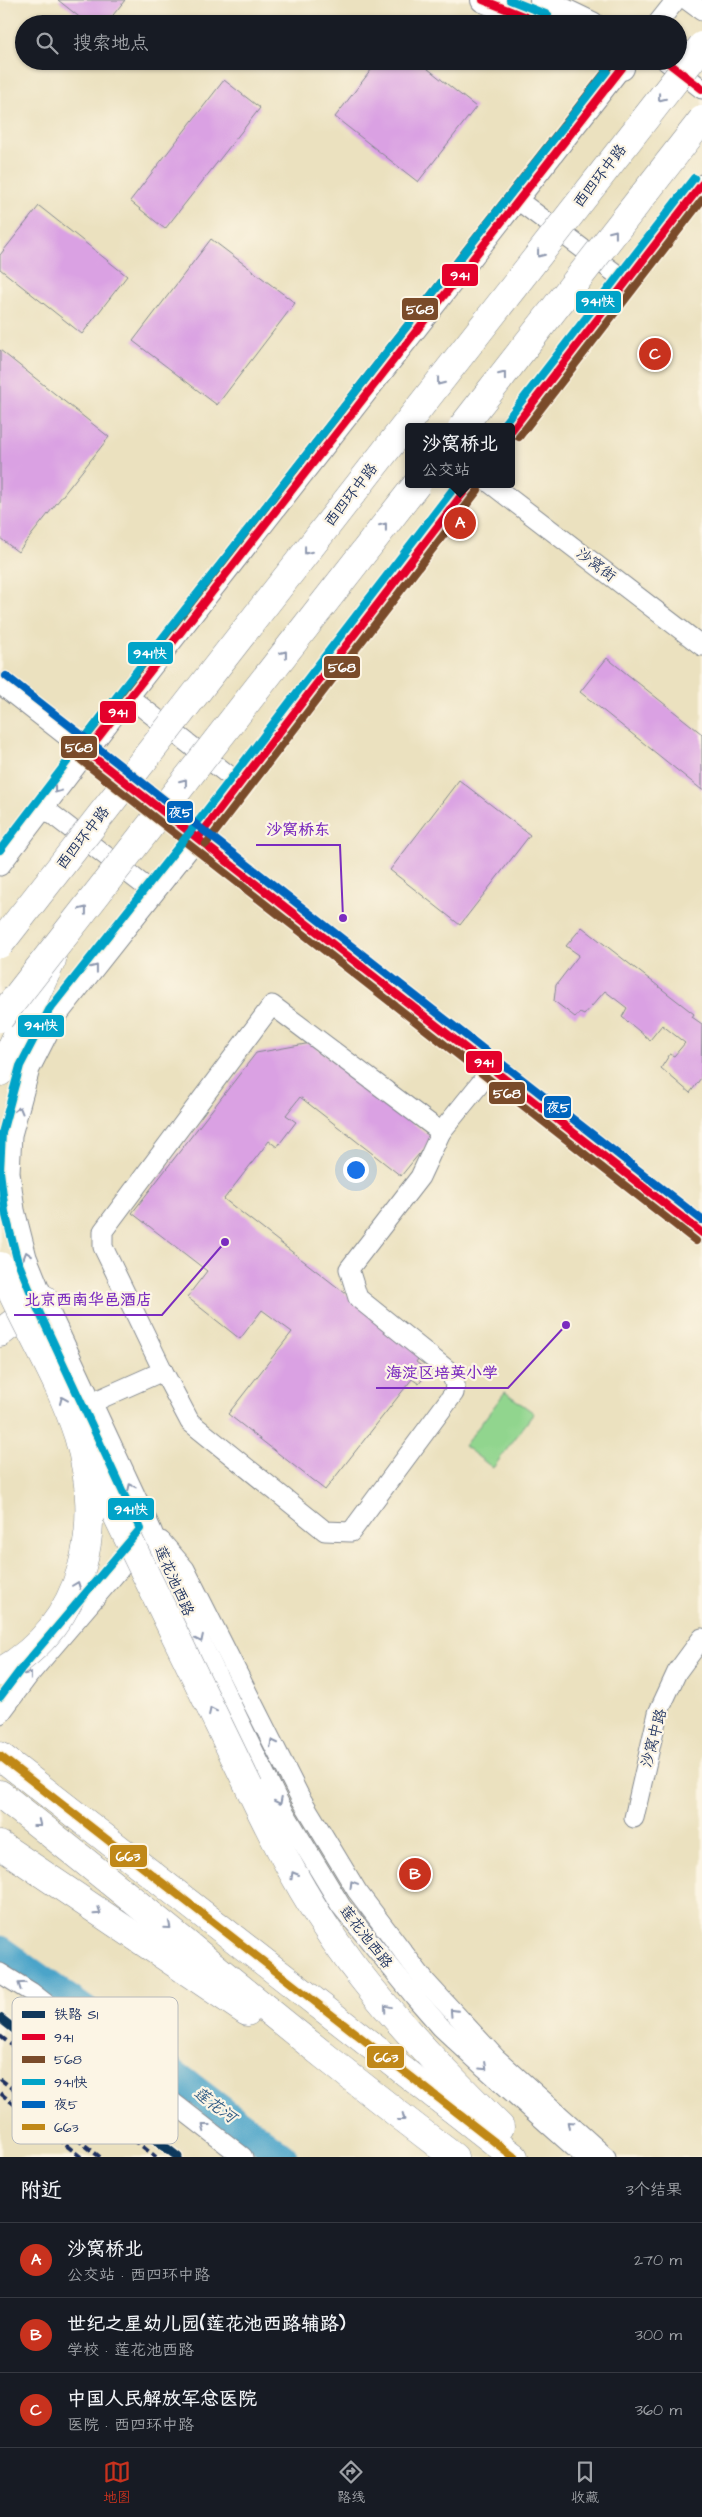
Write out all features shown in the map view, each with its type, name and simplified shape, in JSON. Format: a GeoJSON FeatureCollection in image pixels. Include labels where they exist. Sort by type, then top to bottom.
{"type":"FeatureCollection","features":[{"type":"Feature","properties":{"kind":"highway","name":"西四环中路"},"geometry":{"type":"LineString","coordinates":[[687,65],[702,46]]}},
{"type":"Feature","properties":{"kind":"highway","name":"西四环中路"},"geometry":{"type":"LineString","coordinates":[[407,423],[683,70]]}},
{"type":"Feature","properties":{"kind":"highway"},"geometry":{"type":"LineString","coordinates":[[465,423],[702,120]]}},
{"type":"Feature","properties":{"kind":"highway","name":"西四环中路"},"geometry":{"type":"LineString","coordinates":[[0,944],[405,426]]}},
{"type":"Feature","properties":{"kind":"highway"},"geometry":{"type":"LineString","coordinates":[[0,1018],[414,488]]}},
{"type":"Feature","properties":{"kind":"highway"},"geometry":{"type":"LineString","coordinates":[[0,933],[25,912]]}},
{"type":"Feature","properties":{"kind":"highway"},"geometry":{"type":"LineString","coordinates":[[0,1072],[62,938]]}},
{"type":"Feature","properties":{"kind":"highway"},"geometry":{"type":"LineString","coordinates":[[0,1266],[78,1434],[274,1841],[319,1918],[366,1984],[419,2046],[529,2157]]}},
{"type":"Feature","properties":{"kind":"highway"},"geometry":{"type":"LineString","coordinates":[[0,1333],[44,1299]]}},
{"type":"Feature","properties":{"kind":"highway"},"geometry":{"type":"LineString","coordinates":[[0,1672],[14,1664],[40,1641],[60,1618],[78,1586],[87,1549],[89,1514],[88,1476],[78,1434]]}},
{"type":"Feature","properties":{"kind":"highway"},"geometry":{"type":"LineString","coordinates":[[0,1756],[514,2157]]}},
{"type":"Feature","properties":{"kind":"highway"},"geometry":{"type":"LineString","coordinates":[[0,1794],[116,1884],[379,2100],[454,2157]]}},
{"type":"Feature","properties":{"kind":"highway"},"geometry":{"type":"LineString","coordinates":[[0,1845],[70,1894],[379,2100]]}},
{"type":"Feature","properties":{"kind":"highway"},"geometry":{"type":"LineString","coordinates":[[0,1862],[70,1894]]}},
{"type":"Feature","properties":{"kind":"main road"},"geometry":{"type":"LineString","coordinates":[[483,0],[521,15]]}},
{"type":"Feature","properties":{"kind":"main road"},"geometry":{"type":"LineString","coordinates":[[542,0],[573,15]]}},
{"type":"Feature","properties":{"kind":"street"},"geometry":{"type":"LineString","coordinates":[[664,15],[676,0]]}},
{"type":"Feature","properties":{"kind":"street"},"geometry":{"type":"LineString","coordinates":[[687,0],[702,11]]}},
{"type":"Feature","properties":{"kind":"street"},"geometry":{"type":"LineString","coordinates":[[0,866],[129,697],[519,202],[616,70]]}},
{"type":"Feature","properties":{"kind":"street"},"geometry":{"type":"LineString","coordinates":[[677,70],[702,90]]}},
{"type":"Feature","properties":{"kind":"street"},"geometry":{"type":"LineString","coordinates":[[515,427],[702,184]]}},
{"type":"Feature","properties":{"kind":"street"},"geometry":{"type":"LineString","coordinates":[[519,202],[627,282]]}},
{"type":"Feature","properties":{"kind":"street"},"geometry":{"type":"LineString","coordinates":[[0,1714],[30,1674],[152,1531],[44,1299],[7,1204],[12,1135],[30,1069],[57,1016],[240,784],[467,488]]}},
{"type":"Feature","properties":{"kind":"street","name":"沙窝街"},"geometry":{"type":"LineString","coordinates":[[496,488],[702,646]]}},
{"type":"Feature","properties":{"kind":"street"},"geometry":{"type":"LineString","coordinates":[[0,684],[702,1233]]}},
{"type":"Feature","properties":{"kind":"street"},"geometry":{"type":"LineString","coordinates":[[129,697],[240,784]]}},
{"type":"Feature","properties":{"kind":"street"},"geometry":{"type":"LineString","coordinates":[[44,808],[154,893]]}},
{"type":"Feature","properties":{"kind":"street"},"geometry":{"type":"LineString","coordinates":[[441,1132],[272,1005],[104,1231],[103,1247],[190,1422],[325,1531],[351,1532],[454,1393],[455,1384],[450,1372],[358,1298],[349,1269],[420,1177],[441,1132],[492,1069]]}},
{"type":"Feature","properties":{"kind":"street"},"geometry":{"type":"LineString","coordinates":[[91,1403],[163,1371]]}},
{"type":"Feature","properties":{"kind":"street","name":"莲花池西路"},"geometry":{"type":"LineString","coordinates":[[152,1531],[171,1580],[280,1805],[341,1906],[381,1958],[441,2027],[484,2068],[585,2157]]}},
{"type":"Feature","properties":{"kind":"street","name":"莲花池西路"},"geometry":{"type":"LineString","coordinates":[[152,1531],[185,1569],[300,1797],[357,1891],[426,1982],[496,2058],[606,2157]]}},
{"type":"Feature","properties":{"kind":"street","name":"沙窝中路"},"geometry":{"type":"LineString","coordinates":[[634,1818],[658,1713],[677,1672],[702,1638]]}},
{"type":"Feature","properties":{"kind":"street"},"geometry":{"type":"LineString","coordinates":[[0,1972],[38,1997]]}},
{"type":"Feature","properties":{"kind":"street"},"geometry":{"type":"LineString","coordinates":[[178,2106],[243,2157]]}},
{"type":"Feature","properties":{"kind":"green space"},"geometry":{"type":"Polygon","coordinates":[[[505,1392],[534,1413],[493,1468],[464,1446],[505,1392]]]}},
{"type":"Feature","properties":{"kind":"building"},"geometry":{"type":"Polygon","coordinates":[[[58,0],[125,0],[113,15],[77,15],[58,0]]]}},
{"type":"Feature","properties":{"kind":"building"},"geometry":{"type":"Polygon","coordinates":[[[371,70],[429,70],[476,107],[418,182],[335,117],[371,70]]]}},
{"type":"Feature","properties":{"kind":"building"},"geometry":{"type":"Polygon","coordinates":[[[224,80],[260,108],[165,229],[130,201],[224,80]]]}},
{"type":"Feature","properties":{"kind":"building"},"geometry":{"type":"Polygon","coordinates":[[[39,206],[127,276],[82,334],[0,269],[0,255],[39,206]]]}},
{"type":"Feature","properties":{"kind":"building"},"geometry":{"type":"Polygon","coordinates":[[[211,239],[295,303],[217,405],[133,341],[211,239]]]}},
{"type":"Feature","properties":{"kind":"building"},"geometry":{"type":"Polygon","coordinates":[[[0,350],[109,437],[18,552],[0,538],[0,350]]]}},
{"type":"Feature","properties":{"kind":"building"},"geometry":{"type":"Polygon","coordinates":[[[607,658],[702,734],[702,790],[580,692],[607,658]]]}},
{"type":"Feature","properties":{"kind":"building"},"geometry":{"type":"Polygon","coordinates":[[[459,780],[530,835],[460,925],[390,870],[459,780]]]}},
{"type":"Feature","properties":{"kind":"building"},"geometry":{"type":"Polygon","coordinates":[[[582,927],[694,1014],[692,1017],[702,1024],[701,1078],[690,1093],[661,1068],[670,1054],[674,1056],[685,1043],[662,1025],[650,1040],[622,1017],[627,1008],[605,991],[584,1015],[580,1013],[575,1017],[554,1001],[556,985],[579,955],[566,946],[582,927]]]}},
{"type":"Feature","properties":{"kind":"building"},"geometry":{"type":"Polygon","coordinates":[[[311,1043],[432,1138],[401,1176],[300,1097],[286,1115],[296,1122],[277,1147],[269,1141],[224,1199],[422,1353],[416,1362],[428,1371],[419,1384],[412,1379],[325,1490],[228,1414],[292,1332],[262,1310],[240,1339],[187,1297],[207,1271],[132,1213],[256,1053],[311,1043]]]}},
{"type":"Feature","properties":{"kind":"waterway","name":"莲花河"},"geometry":{"type":"LineString","coordinates":[[0,1950],[66,1997]]}},
{"type":"Feature","properties":{"kind":"waterway","name":"莲花河"},"geometry":{"type":"LineString","coordinates":[[178,2077],[283,2157]]}},
{"type":"Feature","properties":{"kind":"railway"},"geometry":{"type":"LineString","coordinates":[[0,2036],[12,2045]]}},
{"type":"Feature","properties":{"kind":"railway"},"geometry":{"type":"LineString","coordinates":[[0,2079],[12,2088]]}},
{"type":"Feature","properties":{"kind":"railway"},"geometry":{"type":"LineString","coordinates":[[0,2093],[12,2102]]}},
{"type":"Feature","properties":{"kind":"railway"},"geometry":{"type":"LineString","coordinates":[[65,2144],[81,2157]]}},
{"type":"Feature","properties":{"kind":"railway"},"geometry":{"type":"LineString","coordinates":[[83,2144],[100,2157]]}},
{"type":"Feature","properties":{"kind":"railway"},"geometry":{"type":"LineString","coordinates":[[139,2144],[156,2157]]}},
{"type":"Feature","properties":{"kind":"rail line","name":"S1"},"geometry":{"type":"LineString","coordinates":[[0,2018],[12,2027]]}},
{"type":"Feature","properties":{"kind":"rail line","name":"S1"},"geometry":{"type":"LineString","coordinates":[[161,2144],[178,2157]]}},
{"type":"Feature","properties":{"kind":"transit line","name":"941"},"geometry":{"type":"LineString","coordinates":[[483,0],[520,15]]}},
{"type":"Feature","properties":{"kind":"transit line","name":"941快"},"geometry":{"type":"LineString","coordinates":[[510,0],[548,15]]}},
{"type":"Feature","properties":{"kind":"transit line","name":"941快"},"geometry":{"type":"LineString","coordinates":[[0,850],[121,691],[607,71],[605,70]]}},
{"type":"Feature","properties":{"kind":"transit line","name":"568"},"geometry":{"type":"LineString","coordinates":[[607,70],[79,746],[77,752],[81,760],[696,1241]]}},
{"type":"Feature","properties":{"kind":"transit line","name":"941"},"geometry":{"type":"LineString","coordinates":[[620,70],[87,752],[702,1233]]}},
{"type":"Feature","properties":{"kind":"transit line","name":"941"},"geometry":{"type":"LineString","coordinates":[[678,70],[702,89]]}},
{"type":"Feature","properties":{"kind":"transit line","name":"941快"},"geometry":{"type":"LineString","coordinates":[[505,423],[694,178]]}},
{"type":"Feature","properties":{"kind":"transit line","name":"941"},"geometry":{"type":"LineString","coordinates":[[515,426],[702,184]]}},
{"type":"Feature","properties":{"kind":"transit line","name":"568"},"geometry":{"type":"LineString","coordinates":[[519,437],[702,200]]}},
{"type":"Feature","properties":{"kind":"transit line","name":"941快"},"geometry":{"type":"LineString","coordinates":[[0,1697],[21,1669],[140,1529],[35,1303],[17,1259],[5,1212],[0,1171],[2,1133],[20,1066],[49,1010],[190,832],[454,488]]}},
{"type":"Feature","properties":{"kind":"transit line","name":"941"},"geometry":{"type":"LineString","coordinates":[[198,838],[467,488]]}},
{"type":"Feature","properties":{"kind":"transit line","name":"568"},"geometry":{"type":"LineString","coordinates":[[206,844],[478,490]]}},
{"type":"Feature","properties":{"kind":"transit line","name":"夜5"},"geometry":{"type":"LineString","coordinates":[[6,676],[702,1220]]}},
{"type":"Feature","properties":{"kind":"transit line","name":"663"},"geometry":{"type":"LineString","coordinates":[[0,1756],[514,2157]]}},
{"type":"Feature","properties":{"kind":"place","name":"中国人民解放军总医院"},"geometry":{"type":"Point","coordinates":[655,354]}},
{"type":"Feature","properties":{"kind":"place","name":"沙窝桥北"},"geometry":{"type":"Point","coordinates":[460,523]}},
{"type":"Feature","properties":{"kind":"place","name":"沙窝桥东"},"geometry":{"type":"Point","coordinates":[343,918]}},
{"type":"Feature","properties":{"kind":"place","name":"北京西南华邑酒店"},"geometry":{"type":"Point","coordinates":[225,1242]}},
{"type":"Feature","properties":{"kind":"place","name":"海淀区培英小学"},"geometry":{"type":"Point","coordinates":[566,1325]}},
{"type":"Feature","properties":{"kind":"place","name":"世纪之星幼儿园(莲花池西路辅路)"},"geometry":{"type":"Point","coordinates":[415,1874]}}]}
